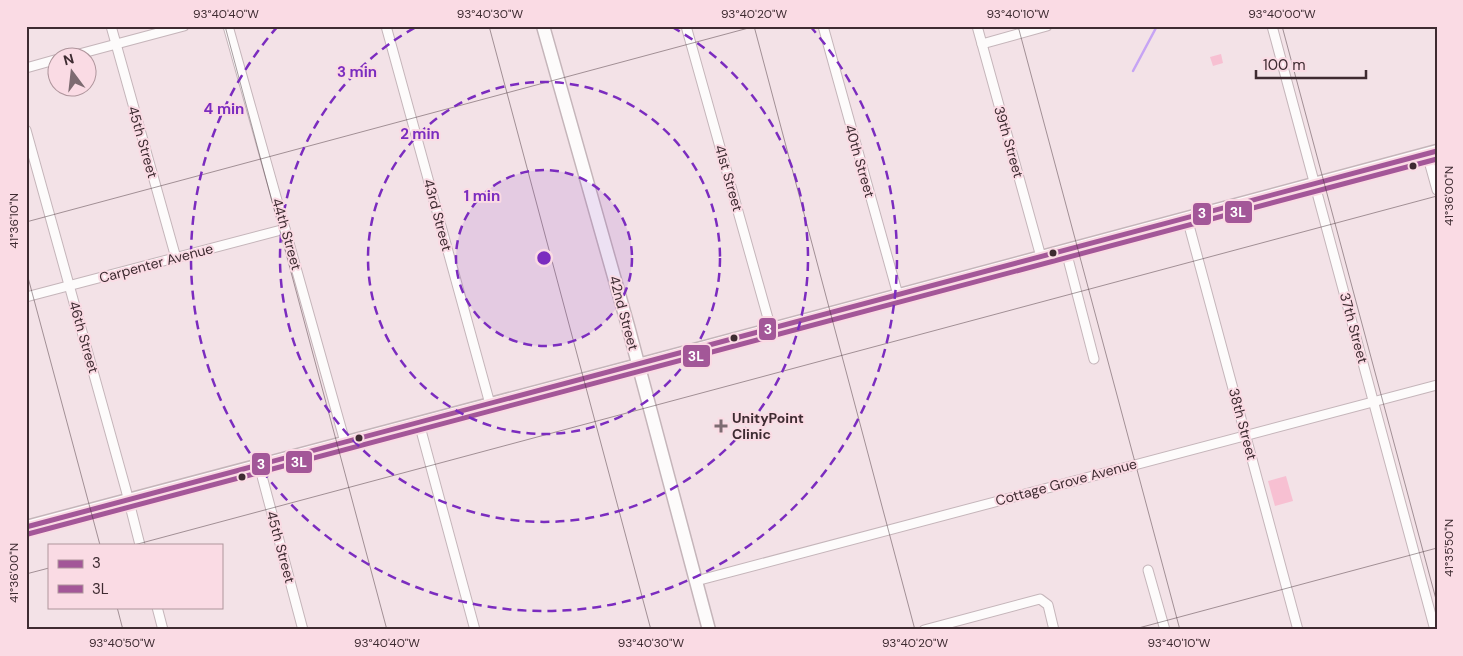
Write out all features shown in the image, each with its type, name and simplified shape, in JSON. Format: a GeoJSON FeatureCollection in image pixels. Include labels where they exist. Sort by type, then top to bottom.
{"type":"FeatureCollection","features":[{"type":"Feature","properties":{"kind":"main road","name":"42nd Street"},"geometry":{"type":"LineString","coordinates":[[543,26],[638,365],[708,630]]}},
{"type":"Feature","properties":{"kind":"main road"},"geometry":{"type":"LineString","coordinates":[[26,527],[771,330],[1432,152]]}},
{"type":"Feature","properties":{"kind":"street","name":"45th Street"},"geometry":{"type":"LineString","coordinates":[[111,26],[176,258]]}},
{"type":"Feature","properties":{"kind":"street"},"geometry":{"type":"LineString","coordinates":[[98,49],[184,26]]}},
{"type":"Feature","properties":{"kind":"street","name":"44th Street"},"geometry":{"type":"LineString","coordinates":[[228,26],[345,442]]}},
{"type":"Feature","properties":{"kind":"street","name":"43rd Street"},"geometry":{"type":"LineString","coordinates":[[386,26],[490,404]]}},
{"type":"Feature","properties":{"kind":"street","name":"41st Street"},"geometry":{"type":"LineString","coordinates":[[686,26],[771,330]]}},
{"type":"Feature","properties":{"kind":"street","name":"40th Street"},"geometry":{"type":"LineString","coordinates":[[823,26],[898,295]]}},
{"type":"Feature","properties":{"kind":"street","name":"39th Street"},"geometry":{"type":"LineString","coordinates":[[977,26],[1041,257]]}},
{"type":"Feature","properties":{"kind":"street"},"geometry":{"type":"LineString","coordinates":[[982,44],[1047,26]]}},
{"type":"Feature","properties":{"kind":"street","name":"37th Street"},"geometry":{"type":"LineString","coordinates":[[1272,26],[1435,629]]}},
{"type":"Feature","properties":{"kind":"street"},"geometry":{"type":"LineString","coordinates":[[26,68],[48,62]]}},
{"type":"Feature","properties":{"kind":"street","name":"46th Street"},"geometry":{"type":"LineString","coordinates":[[26,130],[140,544]]}},
{"type":"Feature","properties":{"kind":"street"},"geometry":{"type":"LineString","coordinates":[[1432,152],[1437,190]]}},
{"type":"Feature","properties":{"kind":"street","name":"38th Street"},"geometry":{"type":"LineString","coordinates":[[1187,218],[1298,630]]}},
{"type":"Feature","properties":{"kind":"street","name":"Carpenter Avenue"},"geometry":{"type":"LineString","coordinates":[[26,297],[285,229]]}},
{"type":"Feature","properties":{"kind":"street"},"geometry":{"type":"LineString","coordinates":[[1066,250],[1094,359]]}},
{"type":"Feature","properties":{"kind":"street","name":"Cottage Grove Avenue"},"geometry":{"type":"LineString","coordinates":[[696,581],[1437,385]]}},
{"type":"Feature","properties":{"kind":"street"},"geometry":{"type":"LineString","coordinates":[[419,423],[475,630]]}},
{"type":"Feature","properties":{"kind":"street","name":"45th Street"},"geometry":{"type":"LineString","coordinates":[[259,465],[303,630]]}},
{"type":"Feature","properties":{"kind":"street"},"geometry":{"type":"LineString","coordinates":[[1148,570],[1165,630]]}},
{"type":"Feature","properties":{"kind":"street"},"geometry":{"type":"LineString","coordinates":[[924,630],[1035,599],[1044,601],[1049,609],[1054,630]]}},
{"type":"Feature","properties":{"kind":"street"},"geometry":{"type":"LineString","coordinates":[[157,608],[163,630]]}},
{"type":"Feature","properties":{"kind":"shaded area"},"geometry":{"type":"Polygon","coordinates":[[[1221,54],[1223,63],[1213,66],[1210,57],[1221,54]]]}},
{"type":"Feature","properties":{"kind":"shaded area"},"geometry":{"type":"Polygon","coordinates":[[[1286,476],[1293,501],[1275,506],[1268,481],[1286,476]]]}},
{"type":"Feature","properties":{"kind":"waterway"},"geometry":{"type":"LineString","coordinates":[[1133,71],[1157,26]]}},
{"type":"Feature","properties":{"kind":"transit line","name":"3"},"geometry":{"type":"LineString","coordinates":[[26,527],[1437,151]]}},
{"type":"Feature","properties":{"kind":"transit line","name":"3L"},"geometry":{"type":"LineString","coordinates":[[28,534],[1437,159]]}},
{"type":"Feature","properties":{"kind":"place","name":"UnityPoint Clinic"},"geometry":{"type":"Point","coordinates":[721,426]}}]}
